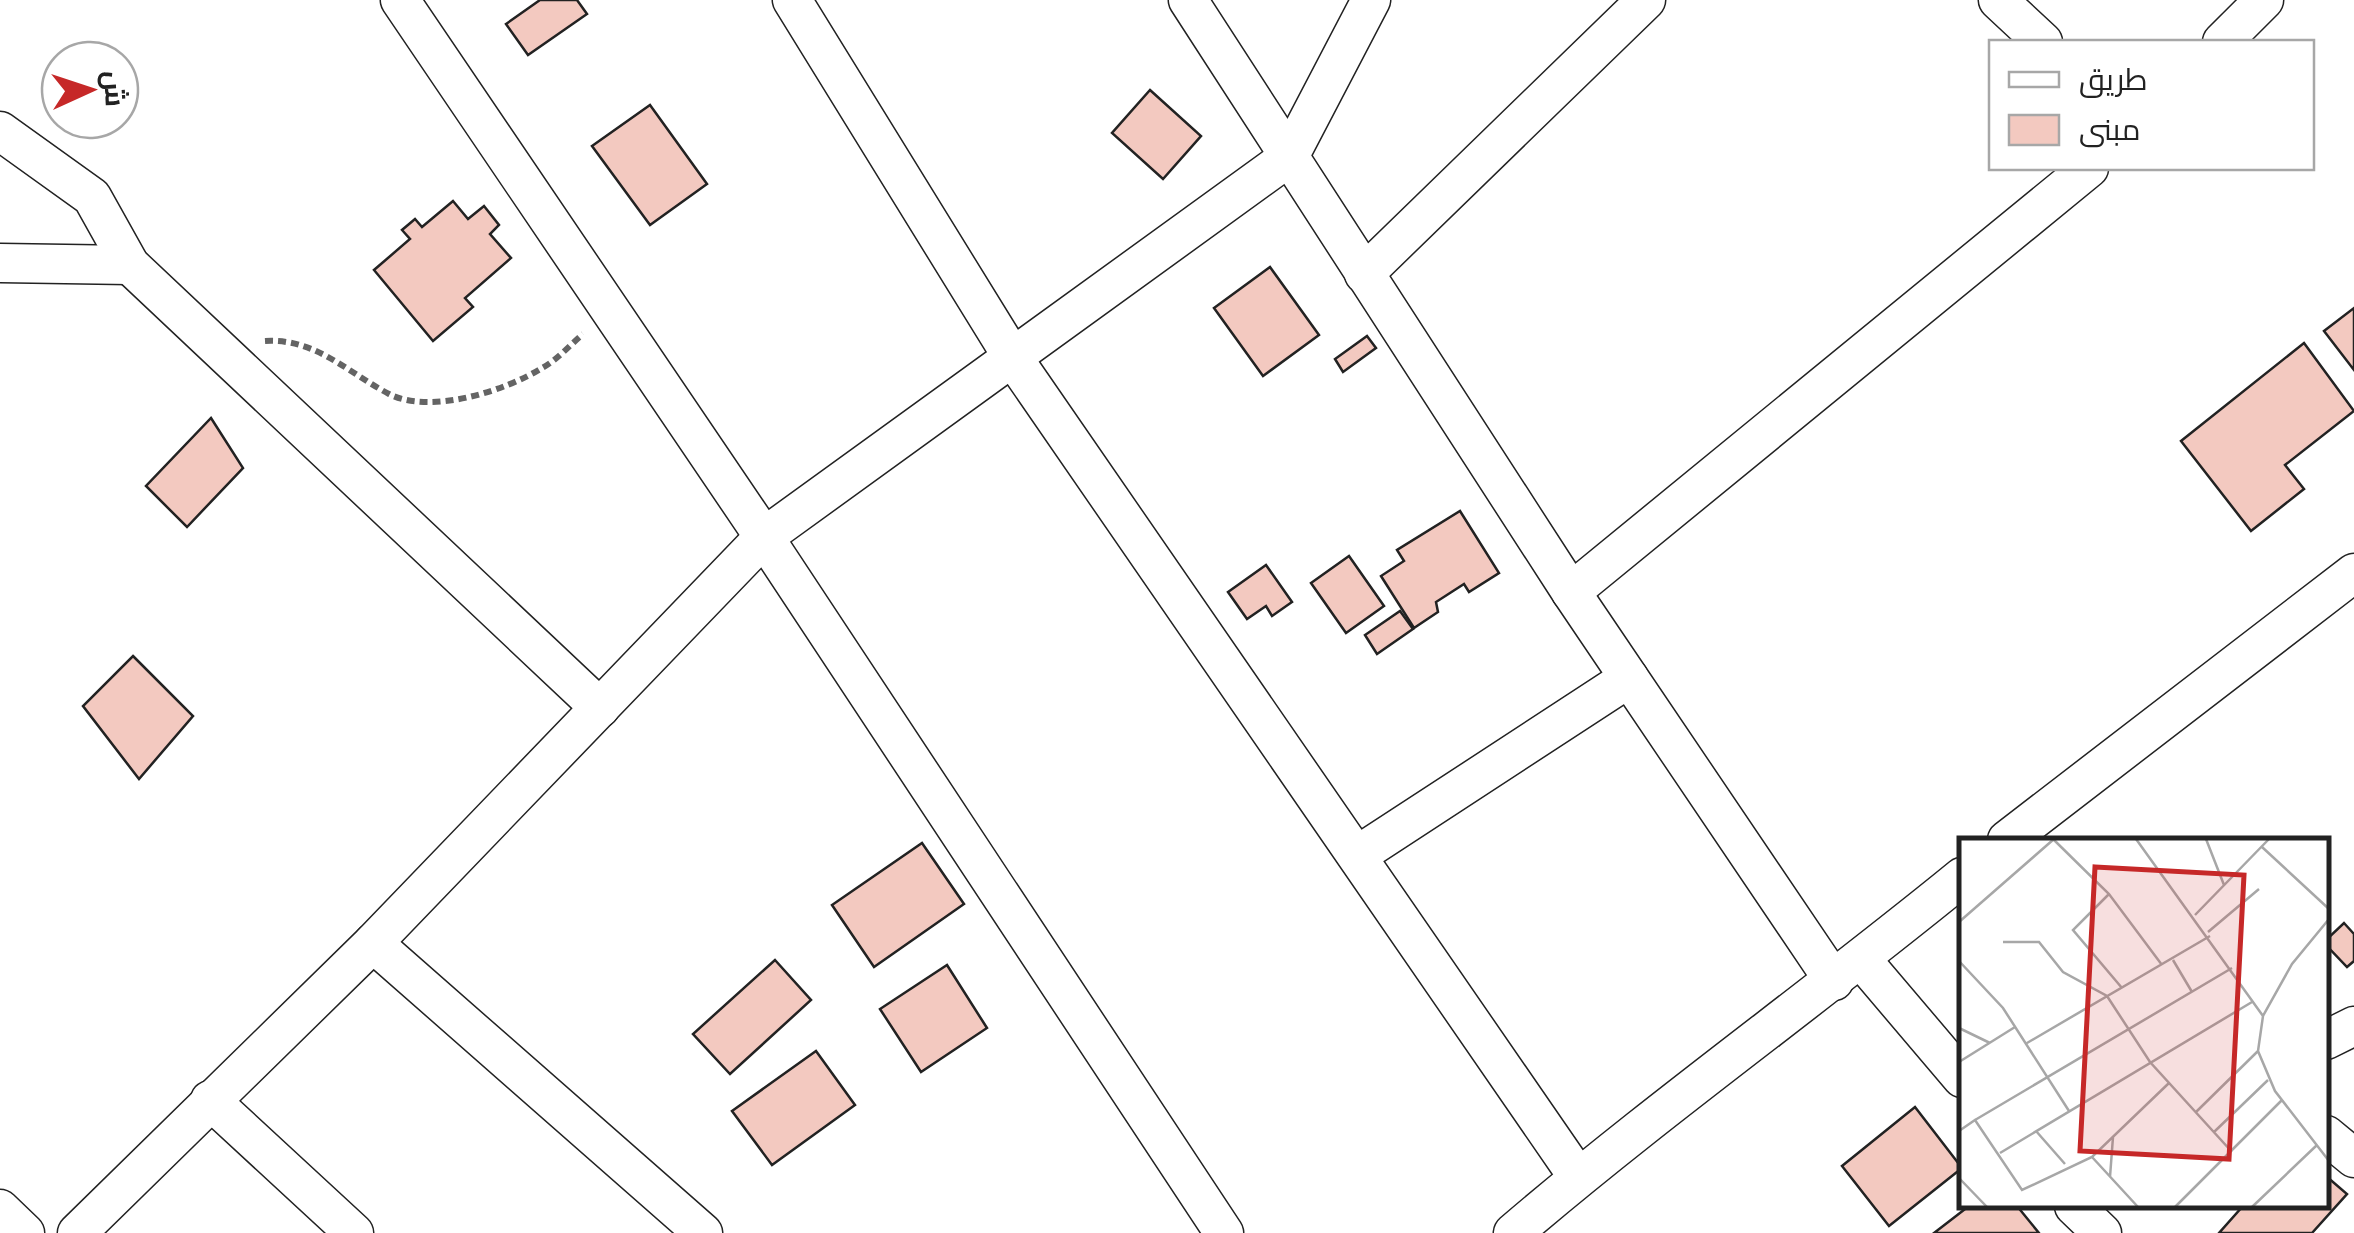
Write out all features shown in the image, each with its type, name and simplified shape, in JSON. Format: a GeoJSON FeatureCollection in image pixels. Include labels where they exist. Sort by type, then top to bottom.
{"type":"FeatureCollection","features":[{"type":"Feature","properties":{"kind":"street"},"geometry":{"type":"LineString","coordinates":[[400,0],[764,536],[1224,1233]]}},
{"type":"Feature","properties":{"kind":"street"},"geometry":{"type":"LineString","coordinates":[[792,0],[1012,358],[1578,1177]]}},
{"type":"Feature","properties":{"kind":"street"},"geometry":{"type":"LineString","coordinates":[[1188,0],[1629,678],[1848,970],[1959,1075]]}},
{"type":"Feature","properties":{"kind":"street"},"geometry":{"type":"LineString","coordinates":[[77,1233],[373,943],[764,536],[1288,157],[1371,0]]}},
{"type":"Feature","properties":{"kind":"street"},"geometry":{"type":"LineString","coordinates":[[1364,274],[1646,0]]}},
{"type":"Feature","properties":{"kind":"street"},"geometry":{"type":"LineString","coordinates":[[1998,0],[2041,40]]}},
{"type":"Feature","properties":{"kind":"street"},"geometry":{"type":"LineString","coordinates":[[2224,40],[2264,0]]}},
{"type":"Feature","properties":{"kind":"street"},"geometry":{"type":"LineString","coordinates":[[0,131],[92,197],[130,265],[600,708]]}},
{"type":"Feature","properties":{"kind":"street"},"geometry":{"type":"LineString","coordinates":[[1571,592],[2087,170]]}},
{"type":"Feature","properties":{"kind":"street"},"geometry":{"type":"LineString","coordinates":[[0,263],[130,265]]}},
{"type":"Feature","properties":{"kind":"street"},"geometry":{"type":"LineString","coordinates":[[2010,838],[2354,574]]}},
{"type":"Feature","properties":{"kind":"street"},"geometry":{"type":"LineString","coordinates":[[1364,851],[1629,678]]}},
{"type":"Feature","properties":{"kind":"street"},"geometry":{"type":"LineString","coordinates":[[1513,1233],[1578,1177],[1848,970],[1959,879]]}},
{"type":"Feature","properties":{"kind":"street"},"geometry":{"type":"LineString","coordinates":[[373,943],[703,1233]]}},
{"type":"Feature","properties":{"kind":"street"},"geometry":{"type":"LineString","coordinates":[[2329,1038],[2354,1026]]}},
{"type":"Feature","properties":{"kind":"street"},"geometry":{"type":"LineString","coordinates":[[210,1100],[354,1233]]}},
{"type":"Feature","properties":{"kind":"street"},"geometry":{"type":"LineString","coordinates":[[2329,1137],[2354,1158]]}},
{"type":"Feature","properties":{"kind":"street"},"geometry":{"type":"LineString","coordinates":[[2076,1208],[2102,1233]]}},
{"type":"Feature","properties":{"kind":"street"},"geometry":{"type":"LineString","coordinates":[[0,1209],[25,1233]]}},
{"type":"Feature","properties":{"kind":"path"},"geometry":{"type":"LineString","coordinates":[[229,358],[262,341],[280,340],[331,356],[391,396],[422,404],[464,399],[544,368],[610,310]]}},
{"type":"Feature","properties":{"kind":"building"},"geometry":{"type":"Polygon","coordinates":[[[540,0],[577,0],[587,14],[528,55],[506,24],[540,0]]]}},
{"type":"Feature","properties":{"kind":"building"},"geometry":{"type":"Polygon","coordinates":[[[1150,90],[1201,136],[1163,179],[1112,133],[1150,90]]]}},
{"type":"Feature","properties":{"kind":"building"},"geometry":{"type":"Polygon","coordinates":[[[650,105],[707,184],[650,225],[592,146],[650,105]]]}},
{"type":"Feature","properties":{"kind":"building"},"geometry":{"type":"Polygon","coordinates":[[[453,201],[468,219],[484,206],[499,225],[490,234],[511,258],[465,298],[473,307],[433,341],[374,270],[410,239],[402,230],[415,219],[422,227],[453,201]]]}},
{"type":"Feature","properties":{"kind":"building"},"geometry":{"type":"Polygon","coordinates":[[[1270,267],[1319,335],[1263,376],[1214,308],[1270,267]]]}},
{"type":"Feature","properties":{"kind":"building"},"geometry":{"type":"Polygon","coordinates":[[[2354,308],[2354,370],[2324,331],[2354,308]]]}},
{"type":"Feature","properties":{"kind":"building"},"geometry":{"type":"Polygon","coordinates":[[[1367,336],[1376,348],[1343,372],[1335,359],[1367,336]]]}},
{"type":"Feature","properties":{"kind":"building"},"geometry":{"type":"Polygon","coordinates":[[[2304,343],[2354,411],[2285,465],[2304,489],[2251,531],[2181,441],[2304,343]]]}},
{"type":"Feature","properties":{"kind":"building"},"geometry":{"type":"Polygon","coordinates":[[[211,418],[243,468],[187,527],[146,486],[211,418]]]}},
{"type":"Feature","properties":{"kind":"building"},"geometry":{"type":"Polygon","coordinates":[[[1460,511],[1499,573],[1469,592],[1464,584],[1436,602],[1438,612],[1414,628],[1381,576],[1404,561],[1397,550],[1460,511]]]}},
{"type":"Feature","properties":{"kind":"building"},"geometry":{"type":"Polygon","coordinates":[[[1349,556],[1384,606],[1346,633],[1311,583],[1349,556]]]}},
{"type":"Feature","properties":{"kind":"building"},"geometry":{"type":"Polygon","coordinates":[[[1266,565],[1292,602],[1272,616],[1266,606],[1247,619],[1228,592],[1266,565]]]}},
{"type":"Feature","properties":{"kind":"building"},"geometry":{"type":"Polygon","coordinates":[[[1400,611],[1413,629],[1377,654],[1365,635],[1400,611]]]}},
{"type":"Feature","properties":{"kind":"building"},"geometry":{"type":"Polygon","coordinates":[[[133,656],[193,716],[139,779],[83,706],[133,656]]]}},
{"type":"Feature","properties":{"kind":"building"},"geometry":{"type":"Polygon","coordinates":[[[922,843],[964,904],[874,967],[832,905],[922,843]]]}},
{"type":"Feature","properties":{"kind":"building"},"geometry":{"type":"Polygon","coordinates":[[[2344,923],[2354,934],[2354,961],[2347,967],[2329,948],[2329,937],[2344,923]]]}},
{"type":"Feature","properties":{"kind":"building"},"geometry":{"type":"Polygon","coordinates":[[[775,960],[811,1000],[730,1074],[693,1034],[775,960]]]}},
{"type":"Feature","properties":{"kind":"building"},"geometry":{"type":"Polygon","coordinates":[[[947,965],[987,1028],[921,1072],[880,1009],[947,965]]]}},
{"type":"Feature","properties":{"kind":"building"},"geometry":{"type":"Polygon","coordinates":[[[816,1051],[855,1105],[772,1165],[732,1111],[816,1051]]]}},
{"type":"Feature","properties":{"kind":"building"},"geometry":{"type":"Polygon","coordinates":[[[1915,1107],[1959,1164],[1959,1170],[1889,1226],[1842,1166],[1915,1107]]]}},
{"type":"Feature","properties":{"kind":"building"},"geometry":{"type":"Polygon","coordinates":[[[2329,1179],[2347,1194],[2312,1233],[2219,1233],[2241,1208],[2329,1208],[2329,1179]]]}},
{"type":"Feature","properties":{"kind":"building"},"geometry":{"type":"Polygon","coordinates":[[[1966,1208],[2019,1208],[2039,1233],[1934,1233],[1966,1208]]]}}]}
